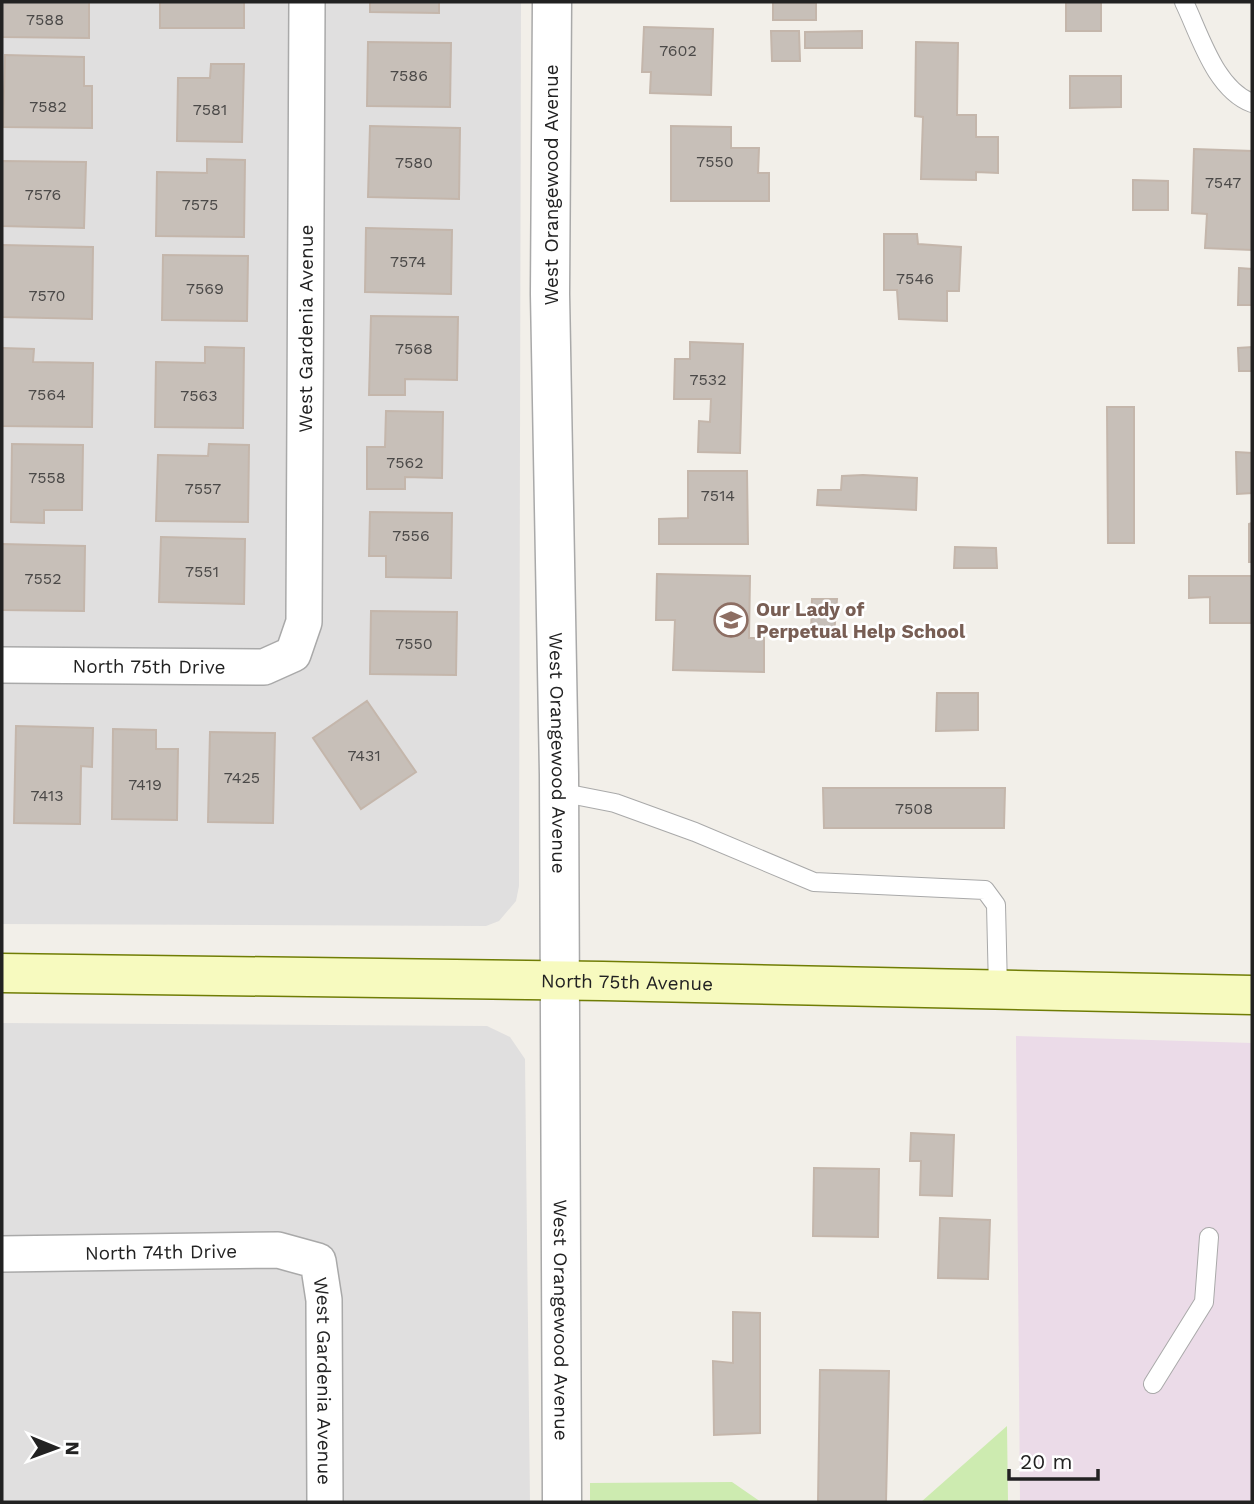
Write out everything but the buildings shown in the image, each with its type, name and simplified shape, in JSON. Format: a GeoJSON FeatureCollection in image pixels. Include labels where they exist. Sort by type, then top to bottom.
{"type":"FeatureCollection","features":[{"type":"Feature","properties":{"kind":"main road","name":"North 75th Avenue"},"geometry":{"type":"LineString","coordinates":[[2,973],[559,980],[1252,995]]}},
{"type":"Feature","properties":{"kind":"street","name":"West Gardenia Avenue"},"geometry":{"type":"LineString","coordinates":[[293,654],[304,622],[307,2]]}},
{"type":"Feature","properties":{"kind":"street","name":"West Orangewood Avenue"},"geometry":{"type":"LineString","coordinates":[[552,2],[550,293],[559,792],[562,1502]]}},
{"type":"Feature","properties":{"kind":"street","name":"North 75th Drive"},"geometry":{"type":"LineString","coordinates":[[2,666],[264,667],[293,654]]}},
{"type":"Feature","properties":{"kind":"street","name":"North 74th Drive"},"geometry":{"type":"LineString","coordinates":[[2,1254],[278,1250],[318,1261]]}},
{"type":"Feature","properties":{"kind":"street","name":"West Gardenia Avenue"},"geometry":{"type":"LineString","coordinates":[[318,1261],[324,1300],[325,1502]]}},
{"type":"Feature","properties":{"kind":"lane"},"geometry":{"type":"LineString","coordinates":[[1184,2],[1225,83],[1242,99],[1252,103]]}},
{"type":"Feature","properties":{"kind":"lane"},"geometry":{"type":"LineString","coordinates":[[559,792],[615,803],[695,832],[814,882],[985,890],[996,905],[998,989]]}},
{"type":"Feature","properties":{"kind":"lane"},"geometry":{"type":"LineString","coordinates":[[1153,1384],[1204,1302],[1209,1237]]}},
{"type":"Feature","properties":{"kind":"shaded area"},"geometry":{"type":"Polygon","coordinates":[[[2,2],[521,2],[519,886],[516,901],[499,921],[486,926],[2,924],[2,2]]]}},
{"type":"Feature","properties":{"kind":"shaded area"},"geometry":{"type":"Polygon","coordinates":[[[2,1023],[487,1026],[510,1037],[525,1059],[530,1502],[2,1502],[2,1023]]]}},
{"type":"Feature","properties":{"kind":"shaded area"},"geometry":{"type":"Polygon","coordinates":[[[1016,1036],[1252,1043],[1252,1502],[1020,1502],[1016,1036]]]}},
{"type":"Feature","properties":{"kind":"green space"},"geometry":{"type":"Polygon","coordinates":[[[1007,1426],[1008,1502],[921,1502],[1007,1426]]]}},
{"type":"Feature","properties":{"kind":"green space"},"geometry":{"type":"Polygon","coordinates":[[[732,1482],[761,1502],[590,1502],[590,1483],[732,1482]]]}},
{"type":"Feature","properties":{"kind":"place","name":"Our Lady of Perpetual Help School"},"geometry":{"type":"Point","coordinates":[731,620]}}]}
